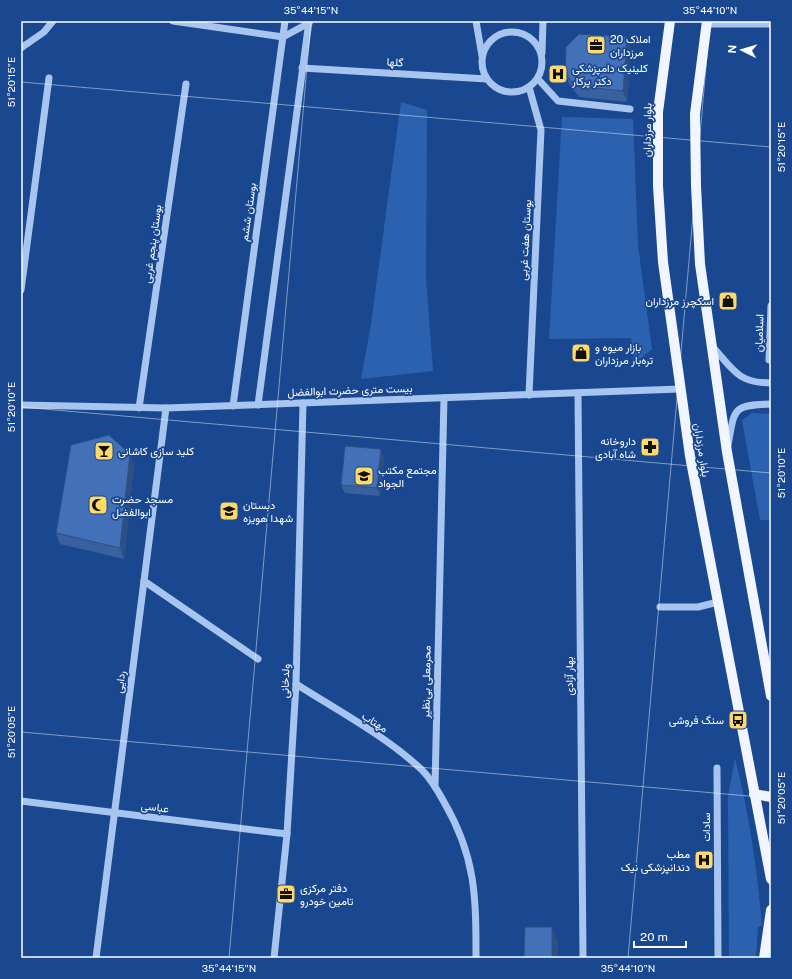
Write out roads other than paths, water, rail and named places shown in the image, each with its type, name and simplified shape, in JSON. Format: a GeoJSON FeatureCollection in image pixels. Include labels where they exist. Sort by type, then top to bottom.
{"type":"FeatureCollection","features":[{"type":"Feature","properties":{"kind":"main road","name":"بلوار مرزداران"},"geometry":{"type":"LineString","coordinates":[[670,21],[658,112],[658,186],[663,262],[690,456],[771,879]]}},
{"type":"Feature","properties":{"kind":"main road"},"geometry":{"type":"LineString","coordinates":[[706,22],[695,114],[696,186],[700,264],[727,452],[771,696]]}},
{"type":"Feature","properties":{"kind":"main road"},"geometry":{"type":"LineString","coordinates":[[754,794],[771,797]]}},
{"type":"Feature","properties":{"kind":"main road"},"geometry":{"type":"LineString","coordinates":[[764,958],[771,910]]}},
{"type":"Feature","properties":{"kind":"street"},"geometry":{"type":"LineString","coordinates":[[21,48],[44,32],[53,21]]}},
{"type":"Feature","properties":{"kind":"street"},"geometry":{"type":"LineString","coordinates":[[173,21],[283,37],[308,22]]}},
{"type":"Feature","properties":{"kind":"street","name":"بوستان ششم"},"geometry":{"type":"LineString","coordinates":[[233,406],[285,21]]}},
{"type":"Feature","properties":{"kind":"street"},"geometry":{"type":"LineString","coordinates":[[476,21],[484,72],[487,79],[494,86],[507,92],[521,91],[529,87],[538,79],[543,64],[543,21]]}},
{"type":"Feature","properties":{"kind":"street"},"geometry":{"type":"LineString","coordinates":[[258,405],[308,22]]}},
{"type":"Feature","properties":{"kind":"street"},"geometry":{"type":"LineString","coordinates":[[706,22],[771,24]]}},
{"type":"Feature","properties":{"kind":"street"},"geometry":{"type":"LineString","coordinates":[[482,56],[486,46],[493,38],[502,33],[513,31],[523,33],[532,38],[539,47],[542,56]]}},
{"type":"Feature","properties":{"kind":"street","name":"گلها"},"geometry":{"type":"LineString","coordinates":[[302,68],[487,79]]}},
{"type":"Feature","properties":{"kind":"street"},"geometry":{"type":"LineString","coordinates":[[21,290],[49,78]]}},
{"type":"Feature","properties":{"kind":"street"},"geometry":{"type":"LineString","coordinates":[[538,79],[558,101],[630,109]]}},
{"type":"Feature","properties":{"kind":"street","name":"بوستان پنجم غربی"},"geometry":{"type":"LineString","coordinates":[[140,408],[186,84]]}},
{"type":"Feature","properties":{"kind":"street","name":"بوستان هفت غربی"},"geometry":{"type":"LineString","coordinates":[[529,87],[541,130],[530,395]]}},
{"type":"Feature","properties":{"kind":"street","name":"اسلامیان"},"geometry":{"type":"LineString","coordinates":[[769,360],[771,306]]}},
{"type":"Feature","properties":{"kind":"street"},"geometry":{"type":"LineString","coordinates":[[712,345],[739,375],[747,381],[755,383],[771,383]]}},
{"type":"Feature","properties":{"kind":"street","name":"بیست متری حضرت ابوالفضل"},"geometry":{"type":"LineString","coordinates":[[21,405],[166,408],[680,389]]}},
{"type":"Feature","properties":{"kind":"street","name":"بهار آزادی"},"geometry":{"type":"LineString","coordinates":[[578,393],[583,958]]}},
{"type":"Feature","properties":{"kind":"street","name":"محرمعلی بی‌نظیر"},"geometry":{"type":"LineString","coordinates":[[435,786],[444,398]]}},
{"type":"Feature","properties":{"kind":"street","name":"ولدخانی"},"geometry":{"type":"LineString","coordinates":[[274,958],[287,834],[296,684],[303,403]]}},
{"type":"Feature","properties":{"kind":"street"},"geometry":{"type":"LineString","coordinates":[[727,452],[733,419],[737,411],[744,406],[771,404]]}},
{"type":"Feature","properties":{"kind":"street","name":"ردایی"},"geometry":{"type":"LineString","coordinates":[[96,958],[166,408]]}},
{"type":"Feature","properties":{"kind":"street"},"geometry":{"type":"LineString","coordinates":[[144,581],[258,658]]}},
{"type":"Feature","properties":{"kind":"street"},"geometry":{"type":"LineString","coordinates":[[660,606],[698,607],[718,602]]}},
{"type":"Feature","properties":{"kind":"street","name":"مهتاب"},"geometry":{"type":"LineString","coordinates":[[296,684],[393,746],[423,771],[435,786]]}},
{"type":"Feature","properties":{"kind":"street","name":"سادات"},"geometry":{"type":"LineString","coordinates":[[717,768],[718,958]]}},
{"type":"Feature","properties":{"kind":"street"},"geometry":{"type":"LineString","coordinates":[[435,786],[454,818],[464,844],[472,873],[476,897],[476,958]]}},
{"type":"Feature","properties":{"kind":"street","name":"عباسی"},"geometry":{"type":"LineString","coordinates":[[21,801],[287,834]]}},
{"type":"Feature","properties":{"kind":"place","name":"املاک 20 مرزداران"},"geometry":{"type":"Point","coordinates":[596,45]}},
{"type":"Feature","properties":{"kind":"place","name":"کلینیک دامپزشکی دکتر پرکار"},"geometry":{"type":"Point","coordinates":[558,74]}},
{"type":"Feature","properties":{"kind":"place","name":"اسکچرز مرزداران"},"geometry":{"type":"Point","coordinates":[728,301]}},
{"type":"Feature","properties":{"kind":"place","name":"بازار میوه و تره‌بار مرزداران"},"geometry":{"type":"Point","coordinates":[581,353]}},
{"type":"Feature","properties":{"kind":"place","name":"داروخانه شاه آبادی"},"geometry":{"type":"Point","coordinates":[650,447]}},
{"type":"Feature","properties":{"kind":"place","name":"کلید سازی کاشانی"},"geometry":{"type":"Point","coordinates":[104,451]}},
{"type":"Feature","properties":{"kind":"place","name":"مجتمع مکتب الجواد"},"geometry":{"type":"Point","coordinates":[364,476]}},
{"type":"Feature","properties":{"kind":"place","name":"مسجد حضرت ابوالفضل"},"geometry":{"type":"Point","coordinates":[98,505]}},
{"type":"Feature","properties":{"kind":"place","name":"دبستان شهدا هویزه"},"geometry":{"type":"Point","coordinates":[229,511]}},
{"type":"Feature","properties":{"kind":"place","name":"سنگ فروشی"},"geometry":{"type":"Point","coordinates":[738,720]}},
{"type":"Feature","properties":{"kind":"place","name":"مطب دندانپزشکی نیک"},"geometry":{"type":"Point","coordinates":[704,860]}},
{"type":"Feature","properties":{"kind":"place","name":"دفتر مرکزی تامین خودرو"},"geometry":{"type":"Point","coordinates":[286,894]}}]}
